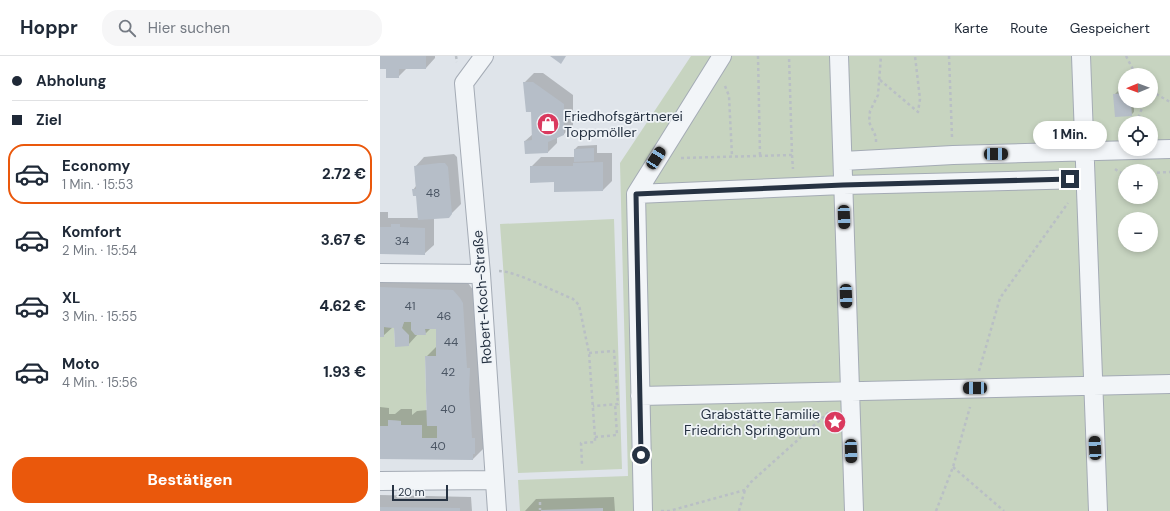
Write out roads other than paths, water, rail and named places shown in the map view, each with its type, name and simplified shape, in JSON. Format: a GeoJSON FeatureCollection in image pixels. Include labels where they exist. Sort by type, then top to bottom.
{"type":"FeatureCollection","features":[{"type":"Feature","properties":{"kind":"street","name":"Robert-Koch-Straße"},"geometry":{"type":"LineString","coordinates":[[484,56],[464,83],[481,274],[497,511]]}},
{"type":"Feature","properties":{"kind":"street"},"geometry":{"type":"LineString","coordinates":[[643,511],[636,194],[656,158],[722,56]]}},
{"type":"Feature","properties":{"kind":"street"},"geometry":{"type":"LineString","coordinates":[[839,56],[854,511]]}},
{"type":"Feature","properties":{"kind":"street"},"geometry":{"type":"LineString","coordinates":[[1081,56],[1092,386],[1098,511]]}},
{"type":"Feature","properties":{"kind":"street"},"geometry":{"type":"LineString","coordinates":[[843,161],[952,155],[1170,149]]}},
{"type":"Feature","properties":{"kind":"street"},"geometry":{"type":"LineString","coordinates":[[636,194],[843,185],[1086,179]]}},
{"type":"Feature","properties":{"kind":"street"},"geometry":{"type":"LineString","coordinates":[[380,273],[481,274]]}},
{"type":"Feature","properties":{"kind":"street"},"geometry":{"type":"LineString","coordinates":[[640,396],[1170,384]]}},
{"type":"Feature","properties":{"kind":"street"},"geometry":{"type":"LineString","coordinates":[[380,481],[495,480]]}},
{"type":"Feature","properties":{"kind":"place","name":"Friedhofsgärtnerei Toppmöller"},"geometry":{"type":"Point","coordinates":[548,124]}},
{"type":"Feature","properties":{"kind":"place","name":"Grabstätte Familie Friedrich Springorum"},"geometry":{"type":"Point","coordinates":[835,422]}}]}
